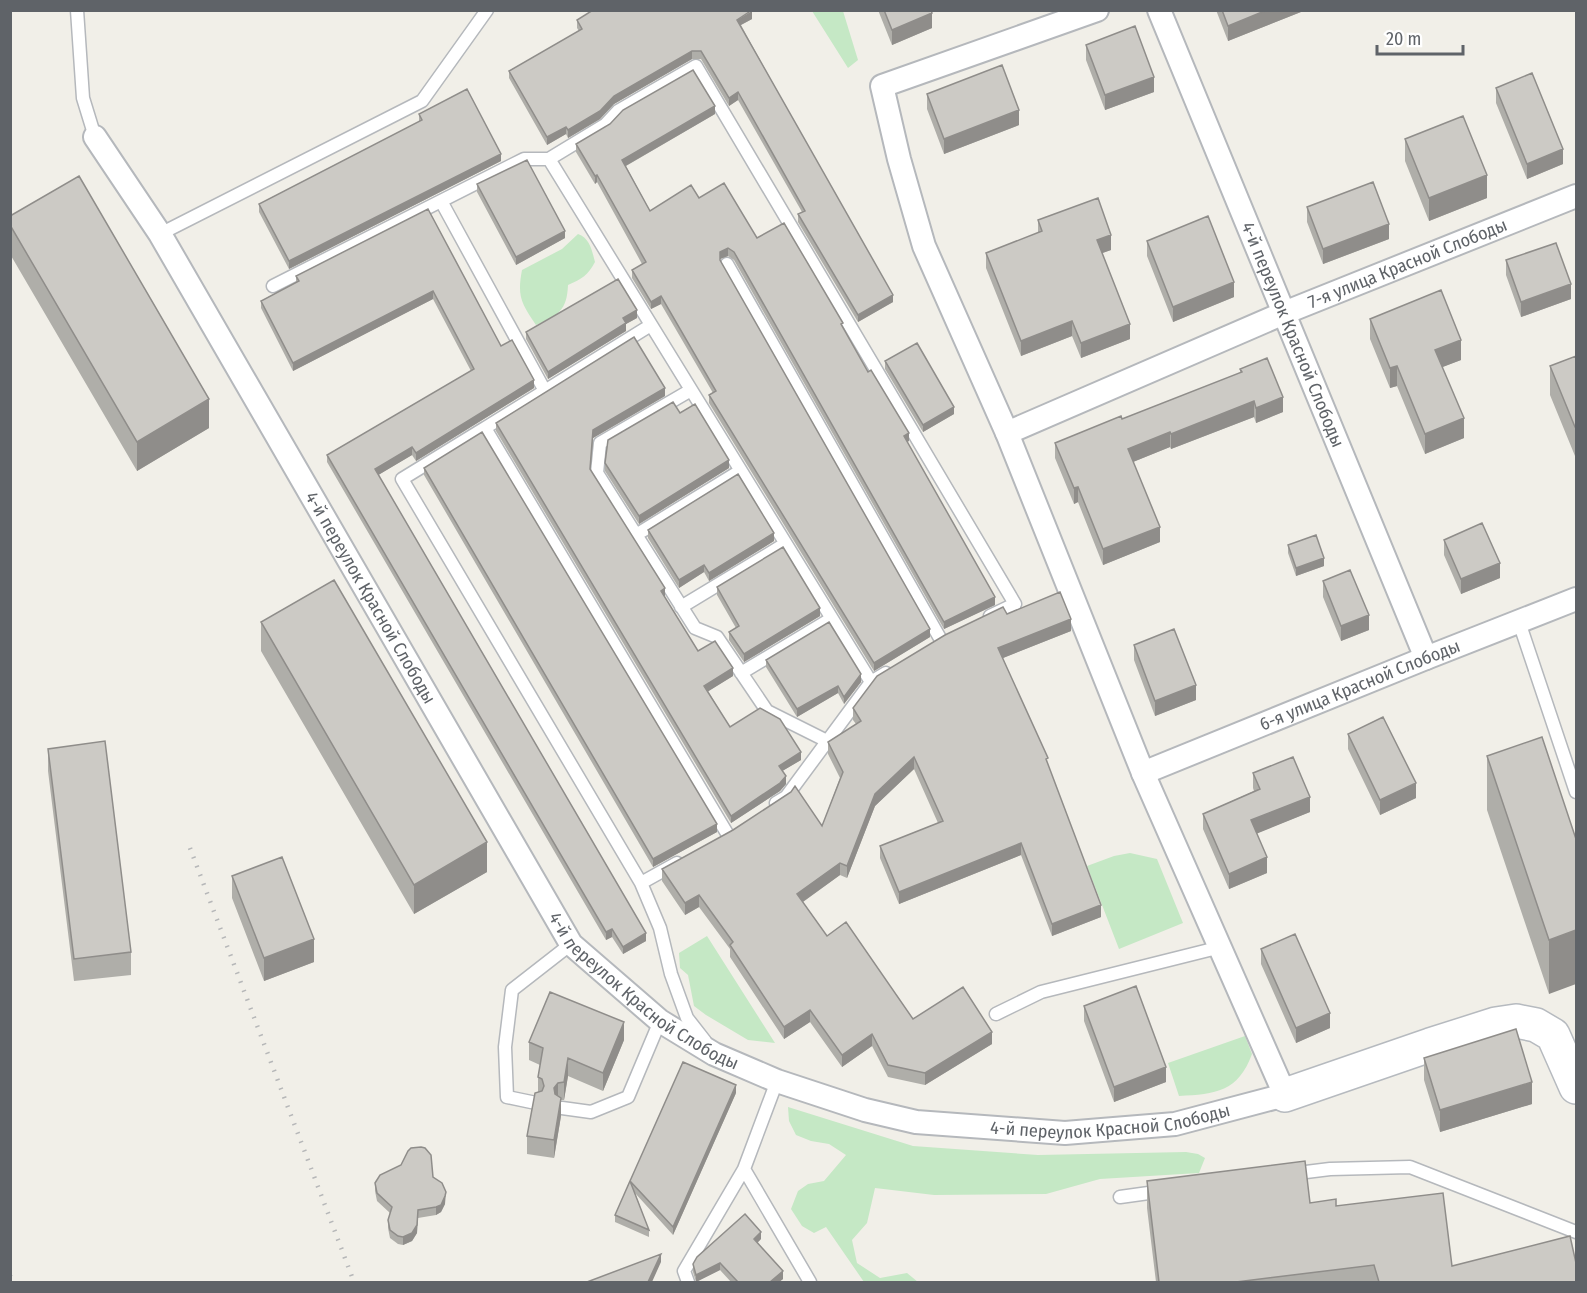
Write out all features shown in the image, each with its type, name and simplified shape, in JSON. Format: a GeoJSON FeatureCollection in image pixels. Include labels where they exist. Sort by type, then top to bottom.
{"type":"FeatureCollection","features":[{"type":"Feature","properties":{"kind":"street"},"geometry":{"type":"LineString","coordinates":[[1097,10],[882,86],[898,159],[924,246],[1007,433],[1143,773],[1285,1095]]}},
{"type":"Feature","properties":{"kind":"street","name":"4-й переулок Красной Слободы"},"geometry":{"type":"LineString","coordinates":[[1159,10],[1426,658]]}},
{"type":"Feature","properties":{"kind":"street","name":"4-й переулок Красной Слободы"},"geometry":{"type":"LineString","coordinates":[[95,137],[160,234],[571,944],[660,1022],[714,1054],[777,1081],[865,1110],[916,1122],[1065,1133],[1175,1124],[1285,1095],[1430,1045],[1506,1022],[1526,1022],[1545,1029],[1553,1035],[1574,1076]]}},
{"type":"Feature","properties":{"kind":"street","name":"7-я улица Красной Слободы"},"geometry":{"type":"LineString","coordinates":[[1007,433],[1284,313],[1576,196]]}},
{"type":"Feature","properties":{"kind":"street","name":"6-я улица Красной Слободы"},"geometry":{"type":"LineString","coordinates":[[1143,773],[1576,599]]}},
{"type":"Feature","properties":{"kind":"lane"},"geometry":{"type":"LineString","coordinates":[[77,10],[83,98],[95,137]]}},
{"type":"Feature","properties":{"kind":"lane"},"geometry":{"type":"LineString","coordinates":[[160,234],[422,101],[487,10]]}},
{"type":"Feature","properties":{"kind":"lane"},"geometry":{"type":"LineString","coordinates":[[273,285],[524,159],[549,159],[605,125],[618,111],[696,66],[1015,604],[983,619]]}},
{"type":"Feature","properties":{"kind":"lane"},"geometry":{"type":"LineString","coordinates":[[549,159],[871,682]]}},
{"type":"Feature","properties":{"kind":"lane"},"geometry":{"type":"LineString","coordinates":[[441,201],[545,391]]}},
{"type":"Feature","properties":{"kind":"lane"},"geometry":{"type":"LineString","coordinates":[[726,264],[941,640]]}},
{"type":"Feature","properties":{"kind":"lane"},"geometry":{"type":"LineString","coordinates":[[651,325],[402,479],[641,883],[660,928],[671,974],[687,1018],[714,1054]]}},
{"type":"Feature","properties":{"kind":"lane"},"geometry":{"type":"LineString","coordinates":[[691,390],[600,443],[597,473],[695,628],[717,637],[767,711],[827,741]]}},
{"type":"Feature","properties":{"kind":"lane"},"geometry":{"type":"LineString","coordinates":[[485,428],[728,834]]}},
{"type":"Feature","properties":{"kind":"lane"},"geometry":{"type":"LineString","coordinates":[[636,535],[740,471]]}},
{"type":"Feature","properties":{"kind":"lane"},"geometry":{"type":"LineString","coordinates":[[681,607],[784,544]]}},
{"type":"Feature","properties":{"kind":"lane"},"geometry":{"type":"LineString","coordinates":[[741,673],[831,619]]}},
{"type":"Feature","properties":{"kind":"lane"},"geometry":{"type":"LineString","coordinates":[[1519,622],[1576,792]]}},
{"type":"Feature","properties":{"kind":"lane"},"geometry":{"type":"LineString","coordinates":[[767,809],[786,797],[871,682],[901,664]]}},
{"type":"Feature","properties":{"kind":"lane"},"geometry":{"type":"LineString","coordinates":[[641,883],[690,856]]}},
{"type":"Feature","properties":{"kind":"lane"},"geometry":{"type":"LineString","coordinates":[[536,1103],[507,1097],[505,1047],[512,990],[571,944]]}},
{"type":"Feature","properties":{"kind":"lane"},"geometry":{"type":"LineString","coordinates":[[996,1014],[1041,992],[1221,947]]}},
{"type":"Feature","properties":{"kind":"lane"},"geometry":{"type":"LineString","coordinates":[[562,1108],[591,1112],[628,1096],[660,1022]]}},
{"type":"Feature","properties":{"kind":"lane"},"geometry":{"type":"LineString","coordinates":[[688,1282],[684,1271],[744,1170],[777,1081]]}},
{"type":"Feature","properties":{"kind":"lane"},"geometry":{"type":"LineString","coordinates":[[1283,1175],[1330,1169],[1410,1167],[1576,1232]]}},
{"type":"Feature","properties":{"kind":"lane"},"geometry":{"type":"LineString","coordinates":[[744,1170],[810,1282]]}},
{"type":"Feature","properties":{"kind":"lane"},"geometry":{"type":"LineString","coordinates":[[1119,1197],[1178,1189]]}},
{"type":"Feature","properties":{"kind":"green space"},"geometry":{"type":"Polygon","coordinates":[[[812,11],[843,11],[858,60],[848,68],[812,11]]]}},
{"type":"Feature","properties":{"kind":"green space"},"geometry":{"type":"Polygon","coordinates":[[[578,234],[588,242],[595,262],[584,276],[568,285],[566,301],[560,311],[536,325],[520,293],[522,270],[562,249],[578,234]]]}},
{"type":"Feature","properties":{"kind":"green space"},"geometry":{"type":"Polygon","coordinates":[[[1130,853],[1157,859],[1183,923],[1119,949],[1087,866],[1130,853]]]}},
{"type":"Feature","properties":{"kind":"green space"},"geometry":{"type":"Polygon","coordinates":[[[707,936],[775,1043],[748,1040],[694,1006],[688,975],[680,968],[679,953],[707,936]]]}},
{"type":"Feature","properties":{"kind":"green space"},"geometry":{"type":"Polygon","coordinates":[[[1245,1036],[1252,1054],[1246,1067],[1233,1083],[1215,1092],[1179,1096],[1168,1063],[1245,1036]]]}},
{"type":"Feature","properties":{"kind":"green space"},"geometry":{"type":"Polygon","coordinates":[[[788,1107],[913,1146],[1038,1155],[1186,1152],[1205,1158],[1199,1173],[1100,1179],[1046,1194],[934,1195],[875,1188],[867,1223],[852,1240],[857,1263],[880,1278],[907,1273],[918,1282],[864,1282],[826,1227],[814,1233],[802,1226],[791,1209],[798,1191],[808,1184],[824,1181],[846,1155],[829,1144],[811,1141],[796,1135],[789,1121],[788,1107]]]}},
{"type":"Feature","properties":{"kind":"building"},"geometry":{"type":"Polygon","coordinates":[[[593,10],[752,10],[737,20],[893,295],[858,315],[798,214],[805,211],[738,92],[729,98],[701,51],[692,51],[614,96],[600,111],[568,130],[566,127],[547,137],[509,71],[582,29],[577,20],[593,10]]]}},
{"type":"Feature","properties":{"kind":"building"},"geometry":{"type":"Polygon","coordinates":[[[884,10],[931,10],[932,13],[892,30],[884,10]]]}},
{"type":"Feature","properties":{"kind":"building"},"geometry":{"type":"Polygon","coordinates":[[[1222,10],[1267,10],[1228,26],[1222,10]]]}},
{"type":"Feature","properties":{"kind":"building"},"geometry":{"type":"Polygon","coordinates":[[[1135,26],[1154,77],[1105,95],[1086,45],[1135,26]]]}},
{"type":"Feature","properties":{"kind":"building"},"geometry":{"type":"Polygon","coordinates":[[[1002,65],[1019,110],[944,139],[927,94],[1002,65]]]}},
{"type":"Feature","properties":{"kind":"building"},"geometry":{"type":"Polygon","coordinates":[[[693,70],[715,106],[622,160],[650,211],[691,185],[699,198],[724,183],[757,238],[784,223],[843,323],[841,324],[868,372],[871,370],[909,433],[904,436],[995,597],[944,622],[734,252],[728,248],[720,252],[720,260],[930,629],[874,663],[709,395],[716,391],[661,296],[651,302],[632,270],[646,262],[597,175],[595,176],[576,144],[610,124],[623,110],[693,70]]]}},
{"type":"Feature","properties":{"kind":"building"},"geometry":{"type":"Polygon","coordinates":[[[1532,73],[1563,149],[1527,164],[1496,88],[1532,73]]]}},
{"type":"Feature","properties":{"kind":"building"},"geometry":{"type":"Polygon","coordinates":[[[467,89],[501,154],[289,261],[259,204],[422,120],[419,114],[467,89]]]}},
{"type":"Feature","properties":{"kind":"building"},"geometry":{"type":"Polygon","coordinates":[[[1463,116],[1487,175],[1429,198],[1405,139],[1463,116]]]}},
{"type":"Feature","properties":{"kind":"building"},"geometry":{"type":"Polygon","coordinates":[[[527,160],[565,231],[516,257],[477,184],[527,160]]]}},
{"type":"Feature","properties":{"kind":"building"},"geometry":{"type":"Polygon","coordinates":[[[79,176],[209,399],[137,442],[10,225],[10,216],[79,176]]]}},
{"type":"Feature","properties":{"kind":"building"},"geometry":{"type":"Polygon","coordinates":[[[1373,182],[1389,224],[1323,249],[1307,207],[1373,182]]]}},
{"type":"Feature","properties":{"kind":"building"},"geometry":{"type":"Polygon","coordinates":[[[1098,198],[1111,235],[1097,240],[1130,324],[1081,343],[1072,321],[1021,341],[986,253],[1042,231],[1038,220],[1098,198]]]}},
{"type":"Feature","properties":{"kind":"building"},"geometry":{"type":"Polygon","coordinates":[[[428,209],[501,346],[512,340],[534,380],[416,453],[412,447],[375,469],[646,933],[623,947],[612,929],[606,932],[327,455],[474,369],[433,291],[293,363],[261,301],[299,281],[296,276],[428,209]]]}},
{"type":"Feature","properties":{"kind":"building"},"geometry":{"type":"Polygon","coordinates":[[[1208,216],[1234,282],[1173,307],[1147,241],[1208,216]]]}},
{"type":"Feature","properties":{"kind":"building"},"geometry":{"type":"Polygon","coordinates":[[[1556,243],[1571,284],[1521,302],[1506,260],[1556,243]]]}},
{"type":"Feature","properties":{"kind":"building"},"geometry":{"type":"Polygon","coordinates":[[[618,279],[637,310],[623,318],[626,323],[548,372],[526,332],[618,279]]]}},
{"type":"Feature","properties":{"kind":"building"},"geometry":{"type":"Polygon","coordinates":[[[1441,290],[1461,340],[1435,350],[1464,418],[1425,434],[1397,366],[1390,368],[1370,319],[1441,290]]]}},
{"type":"Feature","properties":{"kind":"building"},"geometry":{"type":"Polygon","coordinates":[[[634,337],[665,388],[593,430],[590,469],[665,588],[661,591],[698,651],[715,641],[733,668],[704,686],[730,727],[760,708],[780,719],[801,752],[779,766],[786,776],[780,783],[731,816],[496,423],[634,337]]]}},
{"type":"Feature","properties":{"kind":"building"},"geometry":{"type":"Polygon","coordinates":[[[917,343],[954,407],[923,425],[885,361],[917,343]]]}},
{"type":"Feature","properties":{"kind":"building"},"geometry":{"type":"Polygon","coordinates":[[[1576,356],[1576,427],[1575,427],[1550,366],[1576,356]]]}},
{"type":"Feature","properties":{"kind":"building"},"geometry":{"type":"Polygon","coordinates":[[[1267,358],[1283,397],[1256,408],[1254,401],[1128,449],[1160,527],[1103,549],[1078,487],[1074,488],[1055,443],[1121,416],[1122,419],[1242,372],[1240,369],[1267,358]]]}},
{"type":"Feature","properties":{"kind":"building"},"geometry":{"type":"Polygon","coordinates":[[[673,402],[680,413],[695,404],[729,460],[639,516],[605,463],[608,440],[673,402]]]}},
{"type":"Feature","properties":{"kind":"building"},"geometry":{"type":"Polygon","coordinates":[[[482,432],[717,824],[653,859],[424,468],[482,432]]]}},
{"type":"Feature","properties":{"kind":"building"},"geometry":{"type":"Polygon","coordinates":[[[738,474],[774,533],[709,573],[704,565],[679,580],[648,530],[738,474]]]}},
{"type":"Feature","properties":{"kind":"building"},"geometry":{"type":"Polygon","coordinates":[[[1482,523],[1500,563],[1461,579],[1444,540],[1482,523]]]}},
{"type":"Feature","properties":{"kind":"building"},"geometry":{"type":"Polygon","coordinates":[[[1316,535],[1324,558],[1296,568],[1288,545],[1316,535]]]}},
{"type":"Feature","properties":{"kind":"building"},"geometry":{"type":"Polygon","coordinates":[[[783,547],[820,608],[744,654],[729,632],[739,626],[717,587],[783,547]]]}},
{"type":"Feature","properties":{"kind":"building"},"geometry":{"type":"Polygon","coordinates":[[[1350,570],[1369,615],[1341,626],[1323,581],[1350,570]]]}},
{"type":"Feature","properties":{"kind":"building"},"geometry":{"type":"Polygon","coordinates":[[[334,580],[487,842],[414,885],[261,622],[334,580]]]}},
{"type":"Feature","properties":{"kind":"building"},"geometry":{"type":"Polygon","coordinates":[[[1060,592],[1071,619],[998,648],[1048,758],[1046,759],[1101,905],[1052,924],[1021,843],[899,892],[880,846],[943,821],[914,757],[875,794],[847,866],[840,863],[797,894],[827,936],[846,922],[913,1019],[963,987],[992,1032],[925,1073],[888,1065],[872,1034],[842,1055],[810,1010],[784,1027],[730,945],[733,942],[699,895],[685,903],[662,869],[733,830],[791,792],[795,786],[822,826],[843,772],[828,742],[861,721],[853,708],[877,676],[945,635],[1003,607],[1007,614],[1060,592]]]}},
{"type":"Feature","properties":{"kind":"building"},"geometry":{"type":"Polygon","coordinates":[[[829,622],[861,674],[844,697],[838,686],[797,709],[766,660],[829,622]]]}},
{"type":"Feature","properties":{"kind":"building"},"geometry":{"type":"Polygon","coordinates":[[[1174,629],[1196,685],[1155,701],[1134,645],[1174,629]]]}},
{"type":"Feature","properties":{"kind":"building"},"geometry":{"type":"Polygon","coordinates":[[[1383,717],[1416,783],[1380,800],[1348,734],[1383,717]]]}},
{"type":"Feature","properties":{"kind":"building"},"geometry":{"type":"Polygon","coordinates":[[[1542,737],[1576,839],[1576,930],[1549,940],[1487,756],[1542,737]]]}},
{"type":"Feature","properties":{"kind":"building"},"geometry":{"type":"Polygon","coordinates":[[[105,741],[131,952],[74,959],[48,749],[105,741]]]}},
{"type":"Feature","properties":{"kind":"building"},"geometry":{"type":"Polygon","coordinates":[[[1293,757],[1310,797],[1251,820],[1267,857],[1229,874],[1203,814],[1260,789],[1253,773],[1293,757]]]}},
{"type":"Feature","properties":{"kind":"building"},"geometry":{"type":"Polygon","coordinates":[[[282,857],[314,939],[264,958],[232,876],[282,857]]]}},
{"type":"Feature","properties":{"kind":"building"},"geometry":{"type":"Polygon","coordinates":[[[1295,934],[1330,1013],[1296,1028],[1261,949],[1295,934]]]}},
{"type":"Feature","properties":{"kind":"building"},"geometry":{"type":"Polygon","coordinates":[[[1136,986],[1166,1067],[1114,1087],[1084,1006],[1136,986]]]}},
{"type":"Feature","properties":{"kind":"building"},"geometry":{"type":"Polygon","coordinates":[[[550,992],[624,1022],[603,1073],[568,1058],[564,1082],[558,1083],[554,1088],[555,1094],[561,1098],[554,1140],[527,1136],[535,1093],[542,1091],[544,1086],[542,1079],[538,1077],[543,1048],[529,1042],[550,992]]]}},
{"type":"Feature","properties":{"kind":"building"},"geometry":{"type":"Polygon","coordinates":[[[1516,1029],[1532,1082],[1440,1110],[1424,1058],[1516,1029]]]}},
{"type":"Feature","properties":{"kind":"building"},"geometry":{"type":"Polygon","coordinates":[[[683,1062],[736,1085],[673,1227],[630,1181],[683,1062]]]}},
{"type":"Feature","properties":{"kind":"building"},"geometry":{"type":"Polygon","coordinates":[[[421,1147],[431,1155],[433,1177],[442,1183],[446,1192],[445,1196],[441,1205],[418,1210],[417,1225],[412,1233],[403,1237],[398,1236],[390,1230],[388,1220],[392,1207],[377,1193],[375,1183],[380,1175],[401,1165],[411,1148],[421,1147]]]}},
{"type":"Feature","properties":{"kind":"building"},"geometry":{"type":"Polygon","coordinates":[[[1305,1161],[1310,1203],[1336,1199],[1336,1206],[1443,1193],[1452,1266],[1570,1236],[1576,1263],[1576,1282],[1379,1282],[1374,1265],[1236,1282],[1159,1282],[1147,1181],[1305,1161]]]}},
{"type":"Feature","properties":{"kind":"building"},"geometry":{"type":"Polygon","coordinates":[[[630,1181],[649,1230],[615,1215],[630,1181]]]}},
{"type":"Feature","properties":{"kind":"building"},"geometry":{"type":"Polygon","coordinates":[[[745,1214],[761,1232],[754,1239],[783,1271],[770,1282],[738,1282],[720,1263],[696,1275],[693,1264],[697,1257],[745,1214]]]}},
{"type":"Feature","properties":{"kind":"building"},"geometry":{"type":"Polygon","coordinates":[[[661,1254],[648,1282],[587,1282],[661,1254]]]}},
{"type":"Feature","properties":{"kind":"railway"},"geometry":{"type":"LineString","coordinates":[[190,848],[354,1282]]}},
{"type":"Feature","properties":{"kind":"railway"},"geometry":{"type":"LineString","coordinates":[[10,1276],[16,1282]]}}]}
